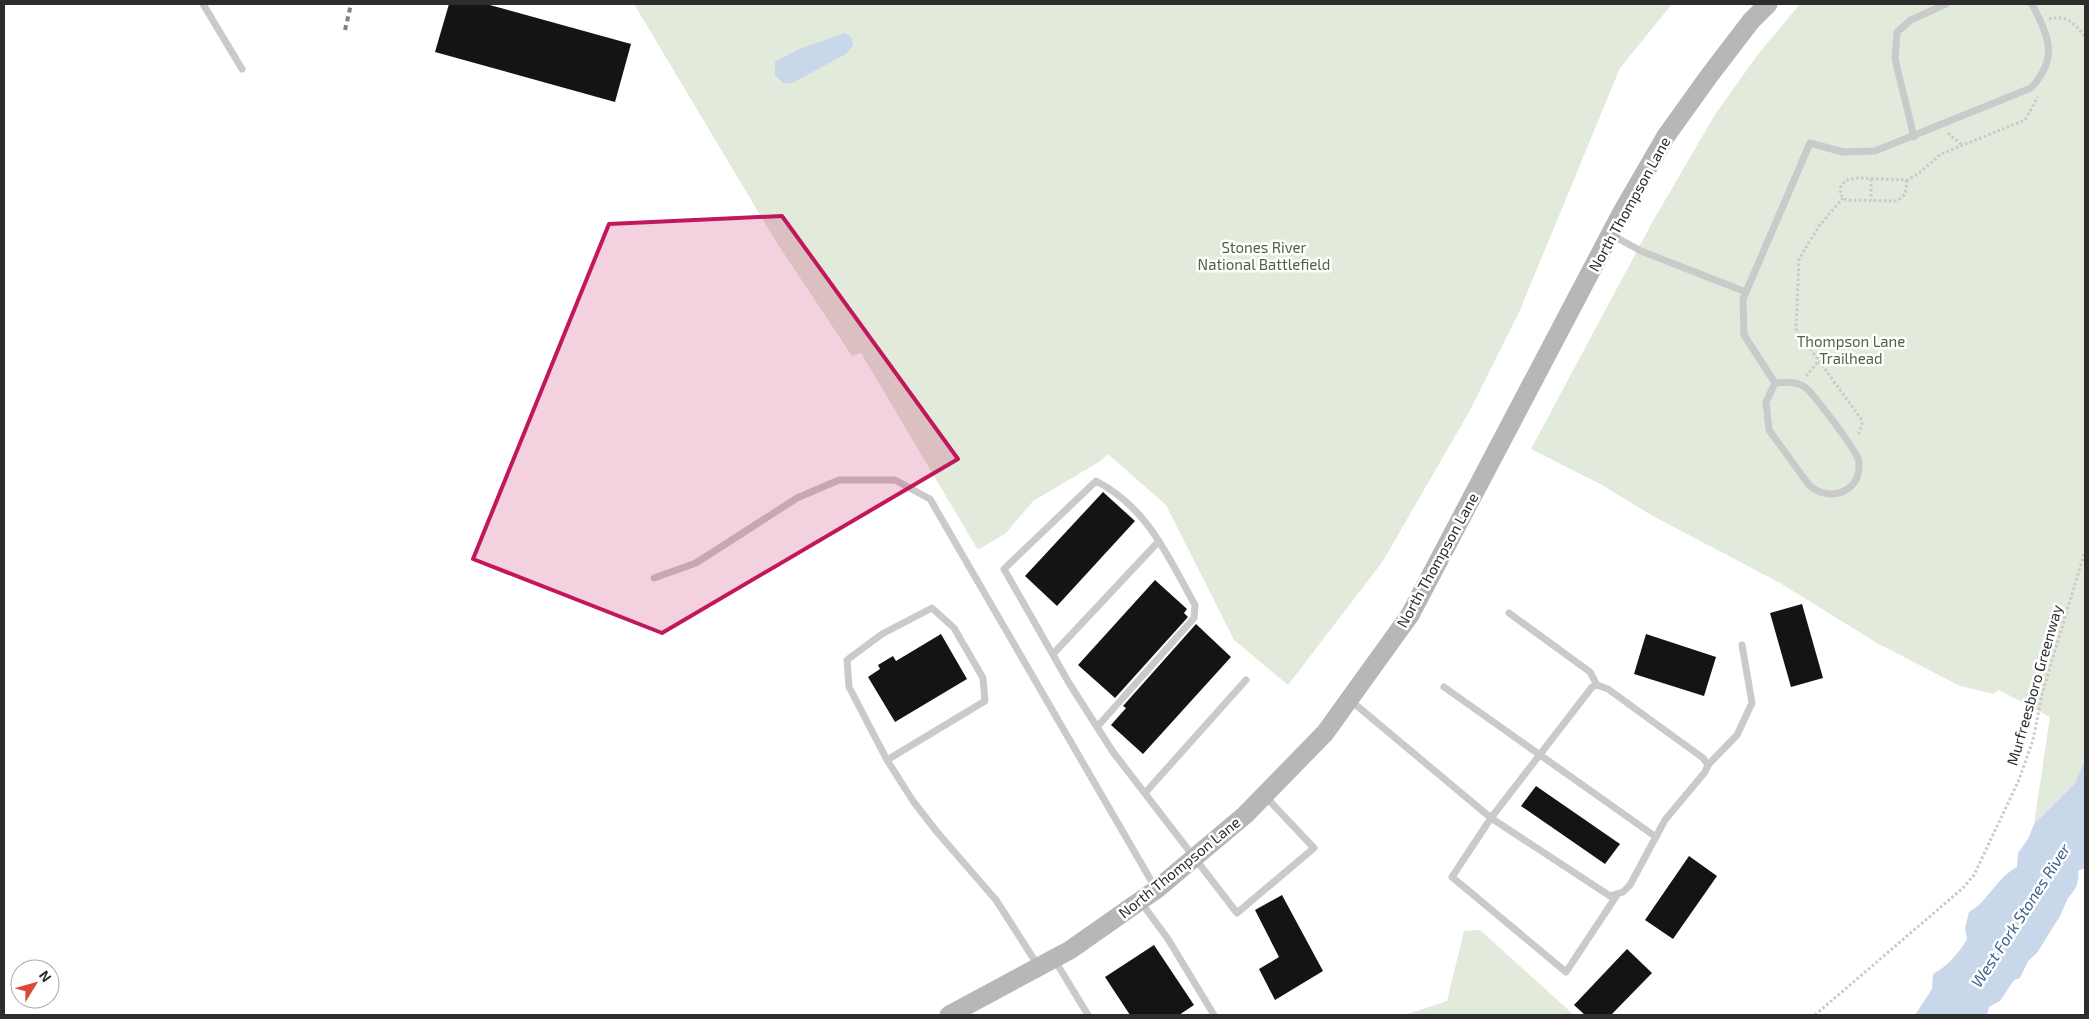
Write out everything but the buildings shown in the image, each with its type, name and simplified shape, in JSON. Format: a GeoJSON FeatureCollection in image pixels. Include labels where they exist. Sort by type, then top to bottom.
{"type":"FeatureCollection","features":[{"type":"Feature","properties":{"kind":"main road","name":"North Thompson Lane"},"geometry":{"type":"LineString","coordinates":[[949,1015],[1070,950],[1157,889],[1245,815],[1325,733],[1410,615],[1610,234],[1666,136],[1751,21],[1768,4]]}},
{"type":"Feature","properties":{"kind":"lane"},"geometry":{"type":"LineString","coordinates":[[203,4],[242,69]]}},
{"type":"Feature","properties":{"kind":"lane"},"geometry":{"type":"LineString","coordinates":[[1914,137],[1895,59],[1896,32],[1911,20],[1946,4]]}},
{"type":"Feature","properties":{"kind":"lane"},"geometry":{"type":"LineString","coordinates":[[1776,383],[1744,335],[1743,298],[1810,144],[1843,152],[1875,151],[1914,137],[2031,88],[2042,76],[2049,61],[2048,43],[2032,4]]}},
{"type":"Feature","properties":{"kind":"lane"},"geometry":{"type":"LineString","coordinates":[[1610,234],[1641,251],[1746,292]]}},
{"type":"Feature","properties":{"kind":"lane"},"geometry":{"type":"LineString","coordinates":[[1792,381],[1807,388],[1857,455],[1858,475],[1852,484],[1834,495],[1816,491],[1808,485],[1769,430],[1766,402],[1776,383],[1792,381]]}},
{"type":"Feature","properties":{"kind":"lane"},"geometry":{"type":"LineString","coordinates":[[654,578],[696,563],[797,498],[839,480],[894,480],[930,499],[1157,889]]}},
{"type":"Feature","properties":{"kind":"lane"},"geometry":{"type":"LineString","coordinates":[[1097,727],[1194,618],[1195,604],[1146,520],[1115,491],[1096,481],[1004,569],[1053,654],[1097,727],[1113,752],[1237,912],[1314,848],[1264,795]]}},
{"type":"Feature","properties":{"kind":"lane"},"geometry":{"type":"LineString","coordinates":[[1053,654],[1159,541]]}},
{"type":"Feature","properties":{"kind":"lane"},"geometry":{"type":"LineString","coordinates":[[887,760],[985,701],[983,678],[954,628],[932,608],[882,634],[847,660],[849,687],[887,760],[913,801],[937,832],[996,900],[1088,1015]]}},
{"type":"Feature","properties":{"kind":"lane"},"geometry":{"type":"LineString","coordinates":[[1509,613],[1590,672],[1597,685],[1616,694],[1703,758],[1708,765]]}},
{"type":"Feature","properties":{"kind":"lane"},"geometry":{"type":"LineString","coordinates":[[1597,685],[1588,693],[1491,818],[1452,877],[1566,972],[1617,896],[1630,885],[1665,820],[1705,772],[1708,765],[1737,735],[1752,703],[1742,645]]}},
{"type":"Feature","properties":{"kind":"lane"},"geometry":{"type":"LineString","coordinates":[[1144,793],[1246,680]]}},
{"type":"Feature","properties":{"kind":"lane"},"geometry":{"type":"LineString","coordinates":[[1444,686],[1656,837]]}},
{"type":"Feature","properties":{"kind":"lane"},"geometry":{"type":"LineString","coordinates":[[1350,699],[1491,818],[1602,892],[1610,896],[1617,896]]}},
{"type":"Feature","properties":{"kind":"lane"},"geometry":{"type":"LineString","coordinates":[[1140,901],[1168,939],[1214,1015]]}},
{"type":"Feature","properties":{"kind":"path"},"geometry":{"type":"LineString","coordinates":[[2041,22],[2060,16],[2067,19],[2085,36]]}},
{"type":"Feature","properties":{"kind":"path"},"geometry":{"type":"LineString","coordinates":[[1948,134],[1962,145]]}},
{"type":"Feature","properties":{"kind":"path"},"geometry":{"type":"LineString","coordinates":[[1871,179],[1871,200]]}},
{"type":"Feature","properties":{"kind":"path"},"geometry":{"type":"LineString","coordinates":[[1846,180],[1907,180],[1906,194],[1895,201],[1846,200],[1843,198],[1841,186],[1846,180]]}},
{"type":"Feature","properties":{"kind":"path"},"geometry":{"type":"LineString","coordinates":[[1843,198],[1819,226],[1799,259],[1797,332],[1861,419],[1862,424],[1858,435],[1858,442]]}},
{"type":"Feature","properties":{"kind":"path"},"geometry":{"type":"LineString","coordinates":[[1799,384],[1818,362]]}},
{"type":"Feature","properties":{"kind":"path","name":"Murfreesboro Greenway"},"geometry":{"type":"LineString","coordinates":[[1815,1015],[1868,972],[1963,888],[1974,875],[2018,782],[2033,740],[2042,694],[2085,551]]}},
{"type":"Feature","properties":{"kind":"highlighted area"},"geometry":{"type":"Polygon","coordinates":[[[782,216],[958,459],[662,633],[473,559],[609,224],[782,216]]]}},
{"type":"Feature","properties":{"kind":"green space","name":"Stones River National Battlefield"},"geometry":{"type":"Polygon","coordinates":[[[634,4],[1672,4],[1620,68],[1520,310],[1469,412],[1383,561],[1288,685],[1234,640],[1166,505],[1108,454],[1099,462],[1033,501],[1006,533],[978,550],[861,353],[852,356],[775,240],[634,4]]]}},
{"type":"Feature","properties":{"kind":"green space","name":"Thompson Lane Trailhead"},"geometry":{"type":"Polygon","coordinates":[[[1800,4],[2085,4],[2085,759],[2075,783],[2034,824],[2050,717],[1999,690],[1994,694],[1960,686],[1877,643],[1780,583],[1651,515],[1602,485],[1531,449],[1653,221],[1716,113],[1759,53],[1800,4]]]}},
{"type":"Feature","properties":{"kind":"green space"},"geometry":{"type":"Polygon","coordinates":[[[1480,930],[1574,1015],[1404,1015],[1447,1001],[1464,931],[1480,930]]]}},
{"type":"Feature","properties":{"kind":"water"},"geometry":{"type":"Polygon","coordinates":[[[845,33],[852,38],[853,45],[846,54],[792,83],[783,83],[775,75],[775,62],[799,49],[845,33]]]}},
{"type":"Feature","properties":{"kind":"water","name":"West Fork Stones River"},"geometry":{"type":"Polygon","coordinates":[[[2085,759],[2085,868],[2078,871],[2078,883],[2075,889],[2037,953],[2028,961],[2020,978],[2014,980],[2000,1001],[1989,1007],[1987,1015],[1915,1015],[1932,989],[1933,974],[1953,959],[1967,939],[1965,928],[1969,912],[1976,908],[2009,872],[2017,867],[2018,853],[2028,839],[2034,824],[2075,783],[2085,759]]]}},
{"type":"Feature","properties":{"kind":"railway"},"geometry":{"type":"LineString","coordinates":[[345,30],[351,4]]}}]}
